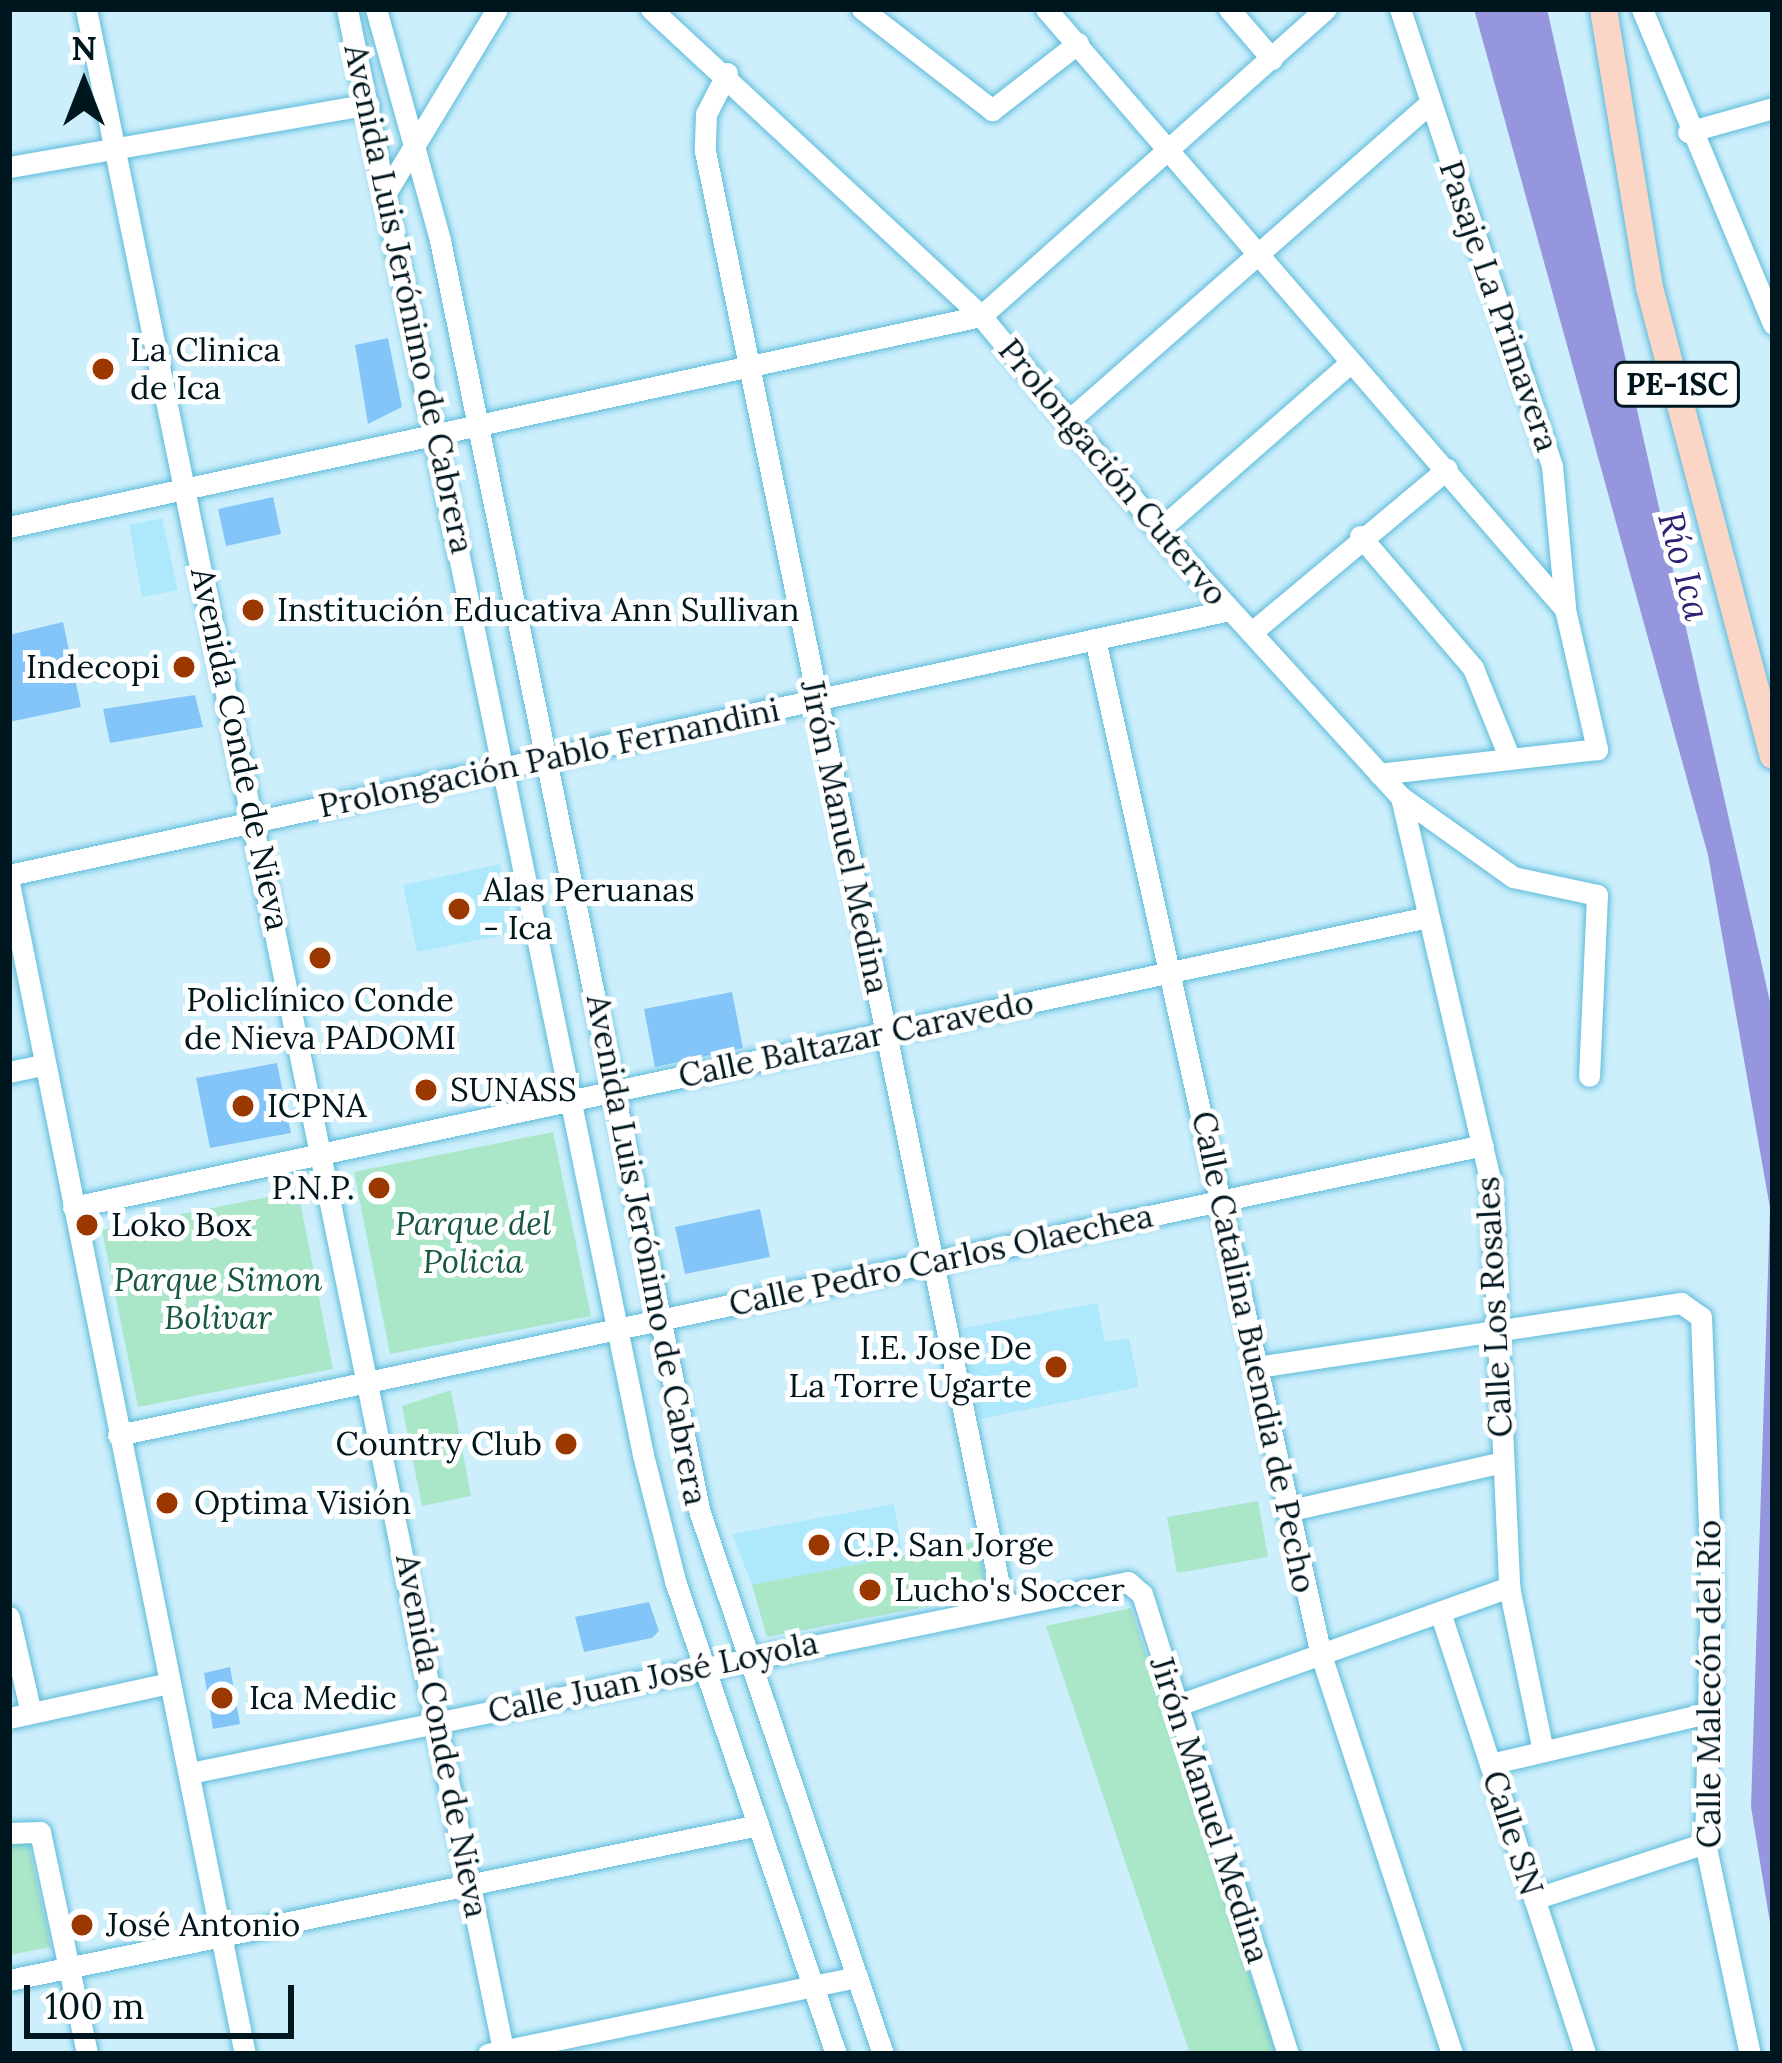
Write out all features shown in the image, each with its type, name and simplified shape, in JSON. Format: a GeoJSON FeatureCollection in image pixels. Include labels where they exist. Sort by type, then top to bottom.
{"type":"FeatureCollection","features":[{"type":"Feature","properties":{"kind":"main road","name":"PE-1SC"},"geometry":{"type":"LineString","coordinates":[[1603,9],[1648,286],[1773,754]]}},
{"type":"Feature","properties":{"kind":"street","name":"Avenida Conde de Nieva"},"geometry":{"type":"LineString","coordinates":[[86,9],[440,1721],[498,2053]]}},
{"type":"Feature","properties":{"kind":"street","name":"Avenida Luis Jerónimo de Cabrera"},"geometry":{"type":"LineString","coordinates":[[346,9],[508,767],[617,1329],[675,1581],[709,1665],[836,2054]]}},
{"type":"Feature","properties":{"kind":"street","name":"Avenida Luis Jerónimo de Cabrera"},"geometry":{"type":"LineString","coordinates":[[376,9],[413,142],[477,426],[700,1513],[884,2054]]}},
{"type":"Feature","properties":{"kind":"street"},"geometry":{"type":"LineString","coordinates":[[388,189],[497,9]]}},
{"type":"Feature","properties":{"kind":"street"},"geometry":{"type":"LineString","coordinates":[[862,9],[992,110],[1078,44]]}},
{"type":"Feature","properties":{"kind":"street"},"geometry":{"type":"LineString","coordinates":[[1046,9],[1565,609]]}},
{"type":"Feature","properties":{"kind":"street"},"geometry":{"type":"LineString","coordinates":[[1229,9],[1272,59]]}},
{"type":"Feature","properties":{"kind":"street"},"geometry":{"type":"LineString","coordinates":[[9,527],[981,316],[1326,9]]}},
{"type":"Feature","properties":{"kind":"street","name":"Pasaje La Primavera"},"geometry":{"type":"LineString","coordinates":[[1400,9],[1552,466],[1565,609],[1600,746],[1510,759]]}},
{"type":"Feature","properties":{"kind":"street"},"geometry":{"type":"LineString","coordinates":[[1642,9],[1688,132],[1773,323]]}},
{"type":"Feature","properties":{"kind":"street","name":"Prolongación Cutervo"},"geometry":{"type":"LineString","coordinates":[[657,10],[981,316],[1159,530],[1401,796],[1513,877],[1593,892],[1589,1076]]}},
{"type":"Feature","properties":{"kind":"street","name":"Jirón Manuel Medina"},"geometry":{"type":"LineString","coordinates":[[727,73],[703,134],[814,700],[1003,1604]]}},
{"type":"Feature","properties":{"kind":"street"},"geometry":{"type":"LineString","coordinates":[[1068,422],[1430,103]]}},
{"type":"Feature","properties":{"kind":"street"},"geometry":{"type":"LineString","coordinates":[[9,167],[369,104]]}},
{"type":"Feature","properties":{"kind":"street"},"geometry":{"type":"LineString","coordinates":[[1688,132],[1773,108]]}},
{"type":"Feature","properties":{"kind":"street"},"geometry":{"type":"LineString","coordinates":[[1159,530],[1352,362]]}},
{"type":"Feature","properties":{"kind":"street"},"geometry":{"type":"LineString","coordinates":[[1252,632],[1360,536],[1447,470]]}},
{"type":"Feature","properties":{"kind":"street"},"geometry":{"type":"LineString","coordinates":[[1360,536],[1473,668],[1510,759],[1379,774]]}},
{"type":"Feature","properties":{"kind":"street","name":"Prolongación Pablo Fernandini"},"geometry":{"type":"LineString","coordinates":[[9,879],[1230,610]]}},
{"type":"Feature","properties":{"kind":"street","name":"Calle Catalina Buendia de Pecho"},"geometry":{"type":"LineString","coordinates":[[1095,639],[1174,971],[1321,1654],[1452,2054]]}},
{"type":"Feature","properties":{"kind":"street","name":"Calle Los Rosales"},"geometry":{"type":"LineString","coordinates":[[1401,796],[1483,1144],[1498,1325],[1509,1587],[1544,1751]]}},
{"type":"Feature","properties":{"kind":"street"},"geometry":{"type":"LineString","coordinates":[[9,879],[245,2054]]}},
{"type":"Feature","properties":{"kind":"street","name":"Calle Baltazar Caravedo"},"geometry":{"type":"LineString","coordinates":[[73,1207],[1428,917]]}},
{"type":"Feature","properties":{"kind":"street"},"geometry":{"type":"LineString","coordinates":[[9,1072],[43,1065]]}},
{"type":"Feature","properties":{"kind":"street","name":"Calle Pedro Carlos Olaechea"},"geometry":{"type":"LineString","coordinates":[[118,1436],[1483,1144]]}},
{"type":"Feature","properties":{"kind":"street","name":"Calle Malecón del Río"},"geometry":{"type":"LineString","coordinates":[[1498,1325],[1681,1303],[1697,1311],[1712,1583],[1704,1714],[1705,1843],[1750,2054]]}},
{"type":"Feature","properties":{"kind":"street"},"geometry":{"type":"LineString","coordinates":[[1257,1367],[1498,1325]]}},
{"type":"Feature","properties":{"kind":"street"},"geometry":{"type":"LineString","coordinates":[[1287,1510],[1502,1462]]}},
{"type":"Feature","properties":{"kind":"street","name":"Jirón Manuel Medina"},"geometry":{"type":"LineString","coordinates":[[1117,1580],[1142,1594],[1288,2054]]}},
{"type":"Feature","properties":{"kind":"street","name":"Calle Juan José Loyola"},"geometry":{"type":"LineString","coordinates":[[190,1773],[1117,1580]]}},
{"type":"Feature","properties":{"kind":"street"},"geometry":{"type":"LineString","coordinates":[[1175,1706],[1509,1587]]}},
{"type":"Feature","properties":{"kind":"street","name":"Calle SN"},"geometry":{"type":"LineString","coordinates":[[1440,1612],[1585,2054]]}},
{"type":"Feature","properties":{"kind":"street"},"geometry":{"type":"LineString","coordinates":[[9,1617],[20,1716],[170,1683]]}},
{"type":"Feature","properties":{"kind":"street"},"geometry":{"type":"LineString","coordinates":[[1490,1763],[1704,1714]]}},
{"type":"Feature","properties":{"kind":"street"},"geometry":{"type":"LineString","coordinates":[[9,1980],[758,1826]]}},
{"type":"Feature","properties":{"kind":"street"},"geometry":{"type":"LineString","coordinates":[[9,1833],[40,1832],[87,2054]]}},
{"type":"Feature","properties":{"kind":"street"},"geometry":{"type":"LineString","coordinates":[[1534,1899],[1705,1843]]}},
{"type":"Feature","properties":{"kind":"street"},"geometry":{"type":"LineString","coordinates":[[498,2053],[857,1977]]}},
{"type":"Feature","properties":{"kind":"shaded area"},"geometry":{"type":"Polygon","coordinates":[[[162,518],[178,590],[142,597],[129,525],[162,518]]]}},
{"type":"Feature","properties":{"kind":"shaded area","name":"Alas Peruanas - Ica"},"geometry":{"type":"Polygon","coordinates":[[[500,864],[514,933],[417,952],[403,885],[500,864]]]}},
{"type":"Feature","properties":{"kind":"shaded area","name":"I.E. Jose De La Torre Ugarte"},"geometry":{"type":"Polygon","coordinates":[[[1097,1303],[1105,1342],[1129,1338],[1139,1387],[980,1419],[963,1328],[1097,1303]]]}},
{"type":"Feature","properties":{"kind":"shaded area","name":"C.P. San Jorge"},"geometry":{"type":"Polygon","coordinates":[[[894,1504],[903,1556],[752,1585],[732,1534],[894,1504]]]}},
{"type":"Feature","properties":{"kind":"green space","name":"Parque del Policia"},"geometry":{"type":"Polygon","coordinates":[[[553,1132],[591,1316],[390,1354],[354,1172],[553,1132]]]}},
{"type":"Feature","properties":{"kind":"green space","name":"Parque Simon Bolivar"},"geometry":{"type":"Polygon","coordinates":[[[298,1191],[333,1369],[138,1407],[102,1230],[298,1191]]]}},
{"type":"Feature","properties":{"kind":"green space"},"geometry":{"type":"Polygon","coordinates":[[[451,1390],[471,1496],[422,1506],[402,1406],[451,1390]]]}},
{"type":"Feature","properties":{"kind":"green space"},"geometry":{"type":"Polygon","coordinates":[[[1258,1501],[1268,1557],[1177,1573],[1167,1517],[1258,1501]]]}},
{"type":"Feature","properties":{"kind":"green space","name":"Lucho's Soccer"},"geometry":{"type":"Polygon","coordinates":[[[978,1541],[988,1595],[767,1637],[752,1585],[978,1541]]]}},
{"type":"Feature","properties":{"kind":"green space"},"geometry":{"type":"Polygon","coordinates":[[[1131,1608],[1276,2054],[1190,2054],[1046,1626],[1131,1608]]]}},
{"type":"Feature","properties":{"kind":"green space"},"geometry":{"type":"Polygon","coordinates":[[[28,1841],[51,1947],[9,1955],[9,1846],[28,1841]]]}},
{"type":"Feature","properties":{"kind":"water","name":"Río Ica"},"geometry":{"type":"Polygon","coordinates":[[[1474,9],[1547,9],[1773,1015],[1773,1941],[1751,1807],[1770,1208],[1708,855],[1474,9]]]}},
{"type":"Feature","properties":{"kind":"building"},"geometry":{"type":"Polygon","coordinates":[[[388,338],[402,407],[368,424],[355,345],[388,338]]]}},
{"type":"Feature","properties":{"kind":"building"},"geometry":{"type":"Polygon","coordinates":[[[273,497],[281,534],[226,546],[218,509],[273,497]]]}},
{"type":"Feature","properties":{"kind":"building"},"geometry":{"type":"Polygon","coordinates":[[[63,622],[81,707],[9,722],[9,635],[63,622]]]}},
{"type":"Feature","properties":{"kind":"building"},"geometry":{"type":"Polygon","coordinates":[[[195,695],[203,727],[110,743],[103,709],[195,695]]]}},
{"type":"Feature","properties":{"kind":"building"},"geometry":{"type":"Polygon","coordinates":[[[732,992],[743,1048],[655,1067],[644,1009],[732,992]]]}},
{"type":"Feature","properties":{"kind":"building","name":"ICPNA"},"geometry":{"type":"Polygon","coordinates":[[[277,1063],[291,1133],[210,1148],[196,1078],[277,1063]]]}},
{"type":"Feature","properties":{"kind":"building"},"geometry":{"type":"Polygon","coordinates":[[[760,1209],[770,1257],[685,1274],[675,1227],[760,1209]]]}},
{"type":"Feature","properties":{"kind":"building"},"geometry":{"type":"Polygon","coordinates":[[[649,1602],[659,1631],[652,1638],[584,1652],[575,1617],[649,1602]]]}},
{"type":"Feature","properties":{"kind":"building","name":"Ica Medic"},"geometry":{"type":"Polygon","coordinates":[[[230,1667],[240,1724],[213,1729],[204,1673],[230,1667]]]}},
{"type":"Feature","properties":{"kind":"place","name":"La Clinica de Ica"},"geometry":{"type":"Point","coordinates":[103,369]}},
{"type":"Feature","properties":{"kind":"place","name":"Institución Educativa Ann Sullivan"},"geometry":{"type":"Point","coordinates":[253,610]}},
{"type":"Feature","properties":{"kind":"place","name":"Indecopi"},"geometry":{"type":"Point","coordinates":[184,667]}},
{"type":"Feature","properties":{"kind":"place","name":"Alas Peruanas - Ica"},"geometry":{"type":"Point","coordinates":[459,909]}},
{"type":"Feature","properties":{"kind":"place","name":"Policlínico Conde de Nieva PADOMI"},"geometry":{"type":"Point","coordinates":[320,958]}},
{"type":"Feature","properties":{"kind":"place","name":"SUNASS"},"geometry":{"type":"Point","coordinates":[426,1090]}},
{"type":"Feature","properties":{"kind":"place","name":"ICPNA"},"geometry":{"type":"Point","coordinates":[243,1106]}},
{"type":"Feature","properties":{"kind":"place","name":"P.N.P."},"geometry":{"type":"Point","coordinates":[379,1188]}},
{"type":"Feature","properties":{"kind":"place","name":"Loko Box"},"geometry":{"type":"Point","coordinates":[87,1225]}},
{"type":"Feature","properties":{"kind":"place","name":"I.E. Jose De La Torre Ugarte"},"geometry":{"type":"Point","coordinates":[1056,1367]}},
{"type":"Feature","properties":{"kind":"place","name":"Country Club"},"geometry":{"type":"Point","coordinates":[566,1444]}},
{"type":"Feature","properties":{"kind":"place","name":"Optima Visión"},"geometry":{"type":"Point","coordinates":[167,1503]}},
{"type":"Feature","properties":{"kind":"place","name":"C.P. San Jorge"},"geometry":{"type":"Point","coordinates":[819,1545]}},
{"type":"Feature","properties":{"kind":"place","name":"Lucho's Soccer"},"geometry":{"type":"Point","coordinates":[870,1590]}},
{"type":"Feature","properties":{"kind":"place","name":"Ica Medic"},"geometry":{"type":"Point","coordinates":[222,1698]}},
{"type":"Feature","properties":{"kind":"place","name":"José Antonio"},"geometry":{"type":"Point","coordinates":[82,1925]}}]}
